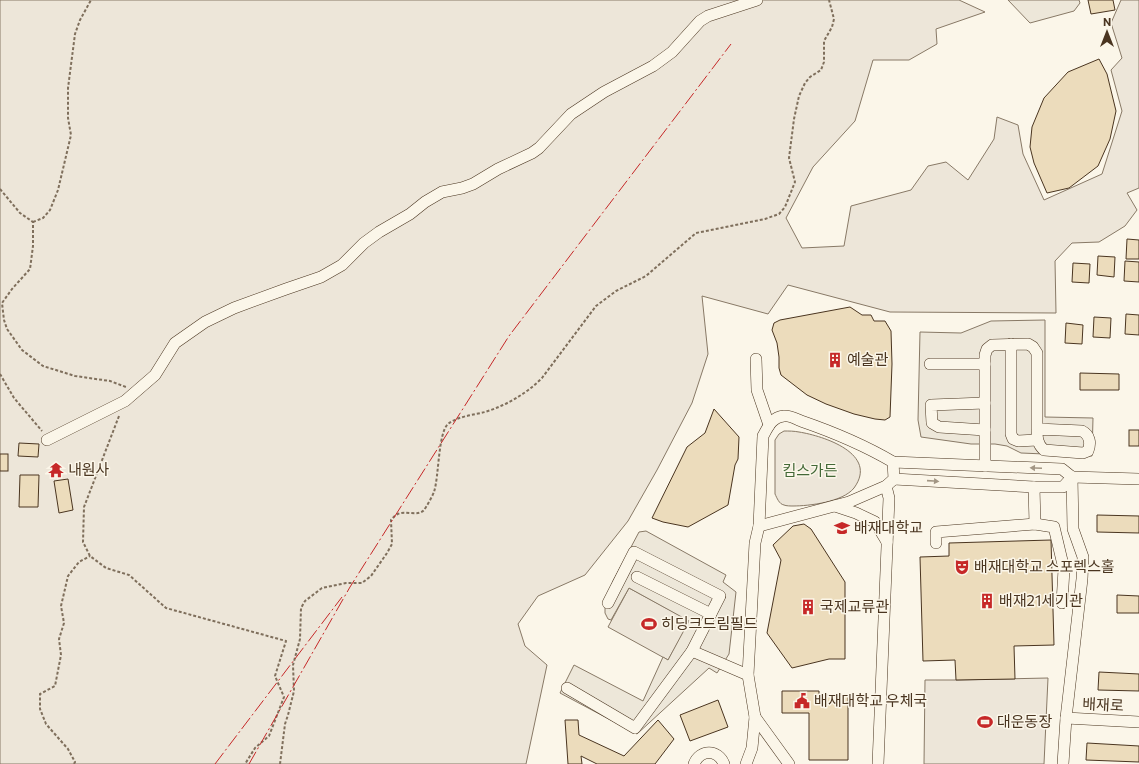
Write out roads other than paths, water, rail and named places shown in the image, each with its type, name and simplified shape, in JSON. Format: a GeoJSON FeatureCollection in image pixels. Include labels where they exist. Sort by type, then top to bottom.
{"type":"FeatureCollection","features":[{"type":"Feature","properties":{"kind":"street"},"geometry":{"type":"LineString","coordinates":[[47,440],[125,401],[155,375],[175,343],[205,322],[234,308],[321,277],[342,265],[364,243],[379,232],[410,214],[425,202],[442,192],[474,184],[498,169],[535,150],[571,114],[604,92],[653,66],[672,52],[700,21],[708,16],[758,0]]}},
{"type":"Feature","properties":{"kind":"street"},"geometry":{"type":"LineString","coordinates":[[985,466],[985,355],[987,349],[992,345],[1011,344],[1028,344],[1033,347],[1037,353],[1037,434],[1018,441],[1013,439],[1011,434],[1011,344]]}},
{"type":"Feature","properties":{"kind":"street"},"geometry":{"type":"LineString","coordinates":[[756,359],[757,390],[768,425]]}},
{"type":"Feature","properties":{"kind":"street"},"geometry":{"type":"LineString","coordinates":[[930,364],[985,364]]}},
{"type":"Feature","properties":{"kind":"street"},"geometry":{"type":"LineString","coordinates":[[985,403],[931,405],[932,423],[939,427],[985,430]]}},
{"type":"Feature","properties":{"kind":"street"},"geometry":{"type":"LineString","coordinates":[[746,764],[752,748],[755,718],[748,675],[755,543],[759,526],[764,436],[768,425],[775,418],[785,415],[829,431],[893,462],[1062,469],[1072,477],[1139,479]]}},
{"type":"Feature","properties":{"kind":"street"},"geometry":{"type":"LineString","coordinates":[[878,764],[889,498],[893,462]]}},
{"type":"Feature","properties":{"kind":"street"},"geometry":{"type":"LineString","coordinates":[[759,526],[849,502],[890,482],[1063,487],[1072,477]]}},
{"type":"Feature","properties":{"kind":"street"},"geometry":{"type":"LineString","coordinates":[[1063,764],[1066,718],[1082,580],[1083,557],[1073,529],[1072,477]]}},
{"type":"Feature","properties":{"kind":"street"},"geometry":{"type":"LineString","coordinates":[[1034,487],[1035,524]]}},
{"type":"Feature","properties":{"kind":"street"},"geometry":{"type":"LineString","coordinates":[[835,506],[856,513],[875,522],[888,542]]}},
{"type":"Feature","properties":{"kind":"street"},"geometry":{"type":"LineString","coordinates":[[936,543],[936,532],[1035,524],[1054,528],[1064,569],[1062,603]]}},
{"type":"Feature","properties":{"kind":"street"},"geometry":{"type":"LineString","coordinates":[[567,688],[635,728],[692,651],[720,596],[634,552],[608,603]]}},
{"type":"Feature","properties":{"kind":"street"},"geometry":{"type":"LineString","coordinates":[[637,577],[711,614]]}},
{"type":"Feature","properties":{"kind":"street"},"geometry":{"type":"LineString","coordinates":[[692,651],[748,675]]}},
{"type":"Feature","properties":{"kind":"street"},"geometry":{"type":"LineString","coordinates":[[755,718],[789,764]]}},
{"type":"Feature","properties":{"kind":"street","name":"배재로"},"geometry":{"type":"LineString","coordinates":[[1066,718],[1139,722]]}},
{"type":"Feature","properties":{"kind":"street"},"geometry":{"type":"LineString","coordinates":[[694,764],[699,756],[709,752],[719,756],[724,764]]}},
{"type":"Feature","properties":{"kind":"place","name":"예술관"},"geometry":{"type":"Point","coordinates":[835,360]}},
{"type":"Feature","properties":{"kind":"place","name":"내원사"},"geometry":{"type":"Point","coordinates":[56,470]}},
{"type":"Feature","properties":{"kind":"place","name":"배재대학교"},"geometry":{"type":"Point","coordinates":[842,528]}},
{"type":"Feature","properties":{"kind":"place","name":"배재대학교 스포렉스홀"},"geometry":{"type":"Point","coordinates":[962,567]}},
{"type":"Feature","properties":{"kind":"place","name":"배재21세기관"},"geometry":{"type":"Point","coordinates":[987,601]}},
{"type":"Feature","properties":{"kind":"place","name":"국제교류관"},"geometry":{"type":"Point","coordinates":[808,607]}},
{"type":"Feature","properties":{"kind":"place","name":"히딩크드림필드"},"geometry":{"type":"Point","coordinates":[649,624]}},
{"type":"Feature","properties":{"kind":"place","name":"배재대학교 우체국"},"geometry":{"type":"Point","coordinates":[802,701]}},
{"type":"Feature","properties":{"kind":"place","name":"대운동장"},"geometry":{"type":"Point","coordinates":[985,722]}},
{"type":"Feature","properties":{"kind":"park label","name":"킴스가든"},"geometry":{"type":"Point","coordinates":[810,471]}}]}
